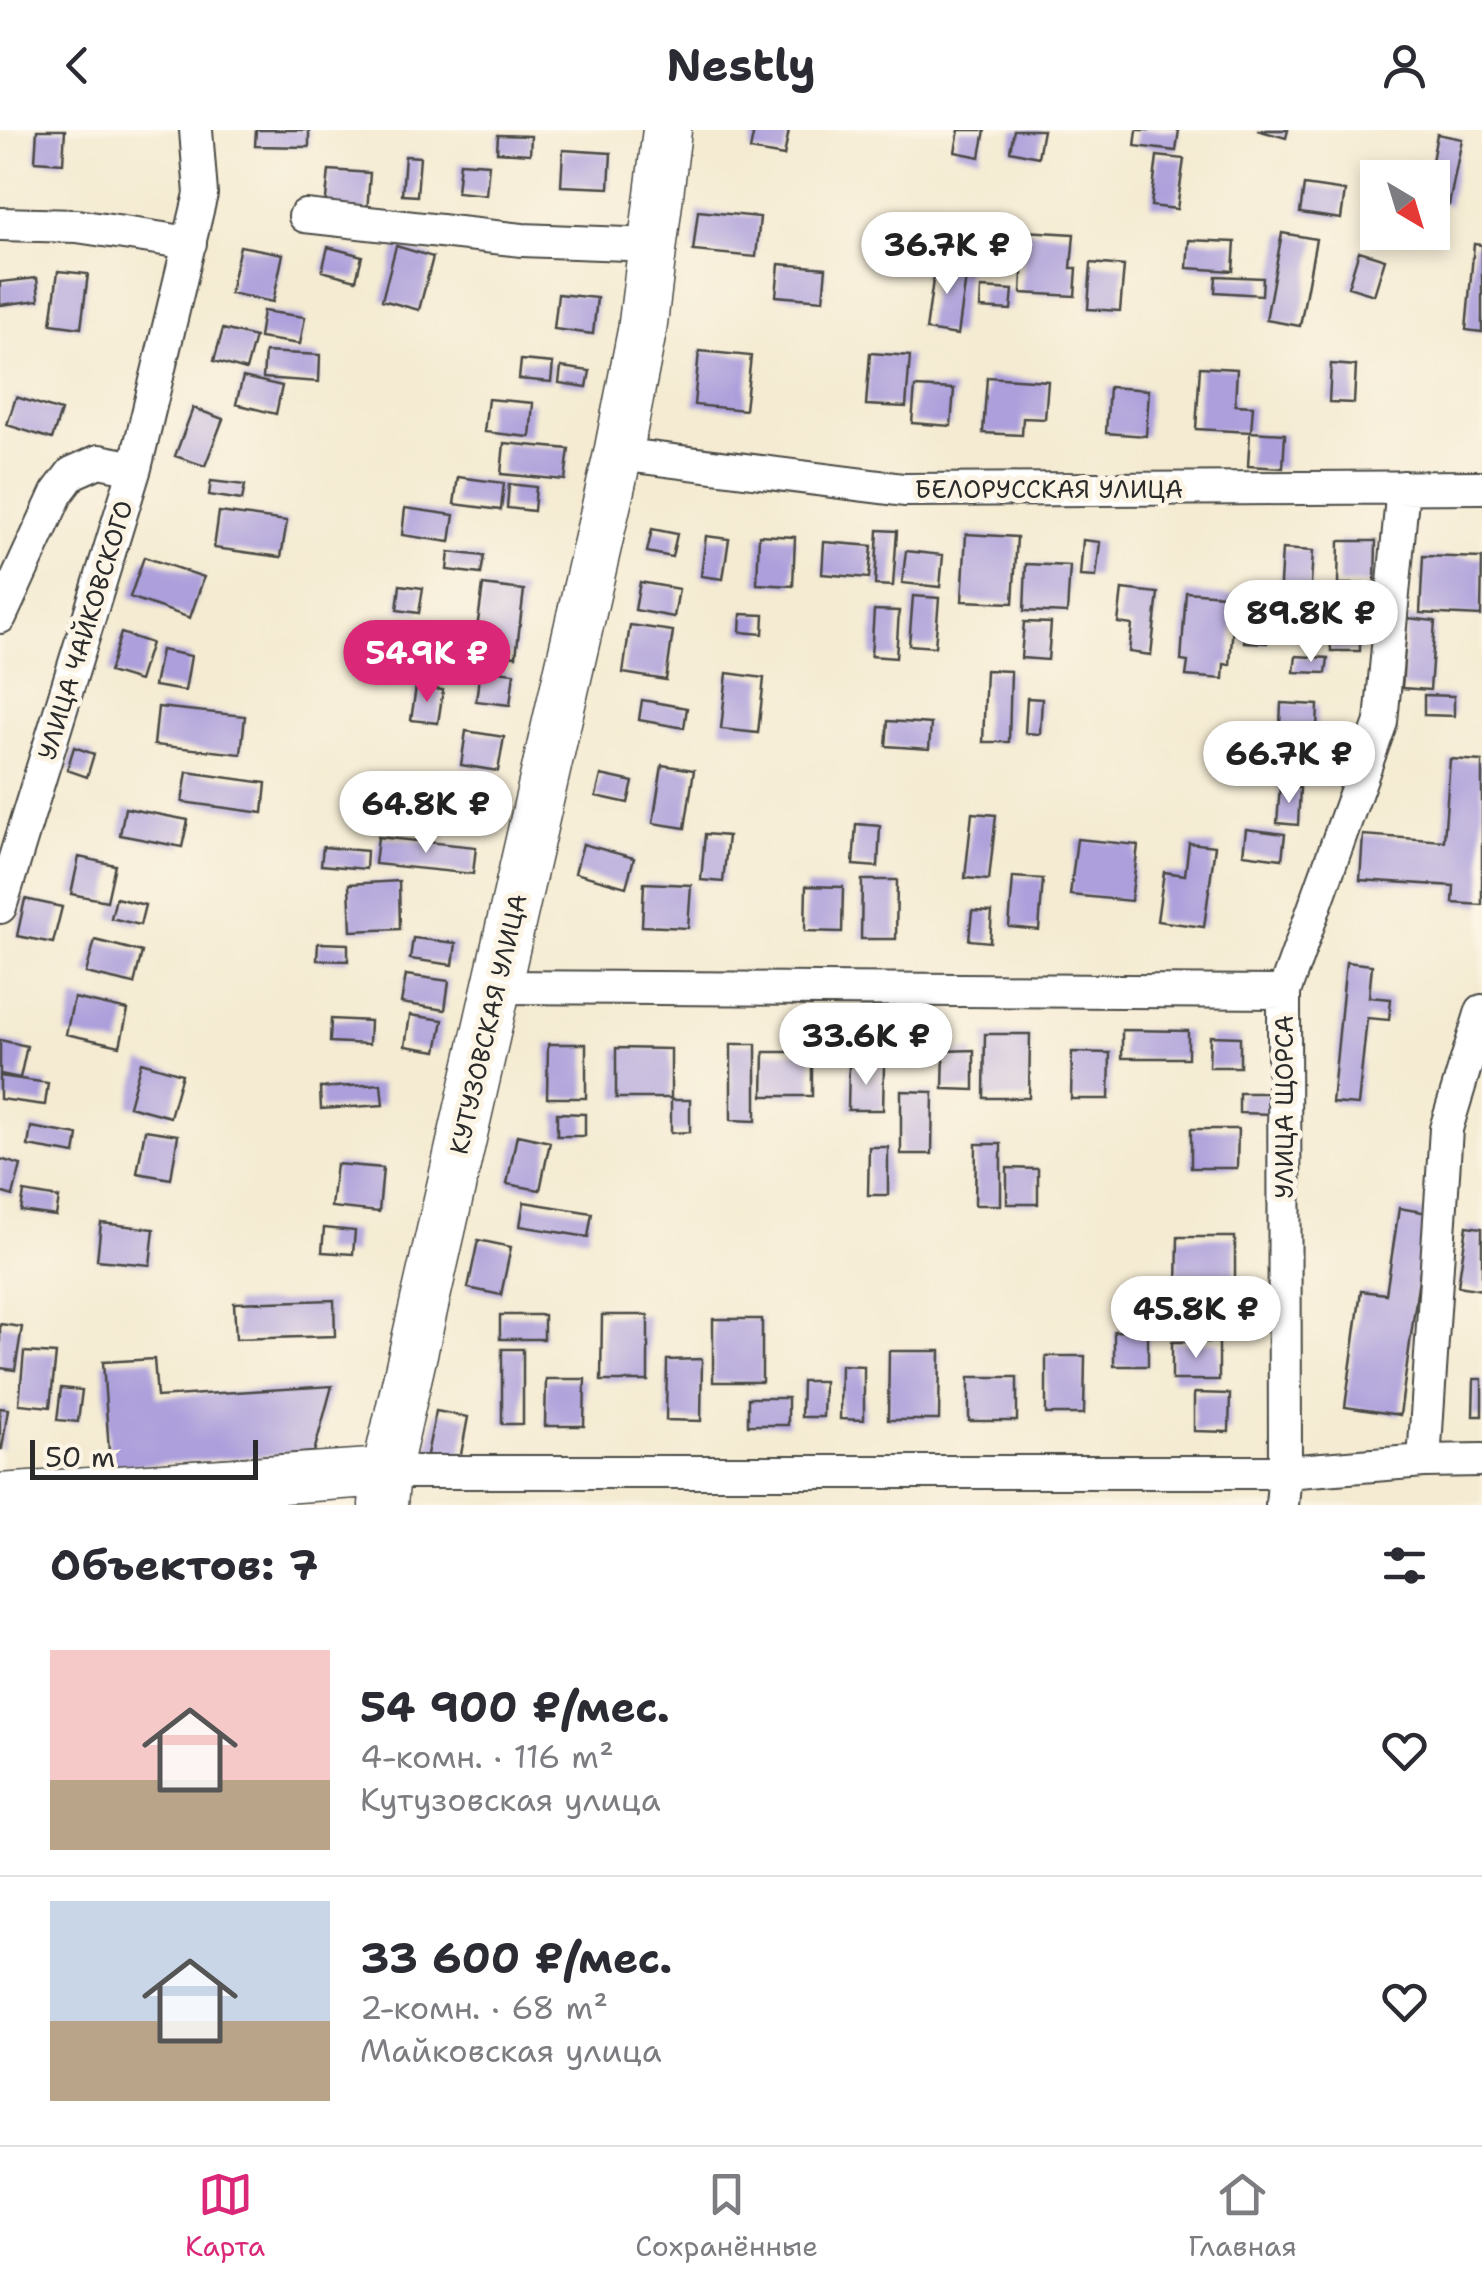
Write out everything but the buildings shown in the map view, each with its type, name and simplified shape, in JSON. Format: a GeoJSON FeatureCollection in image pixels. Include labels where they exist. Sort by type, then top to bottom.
{"type":"FeatureCollection","features":[{"type":"Feature","properties":{"kind":"street","name":"УЛИЦА ЧАЙКОВСКОГО"},"geometry":{"type":"LineString","coordinates":[[0,907],[135,468],[202,194],[196,130]]}},
{"type":"Feature","properties":{"kind":"street","name":"КУТУЗОВСКАЯ УЛИЦА"},"geometry":{"type":"LineString","coordinates":[[384,1488],[618,454],[642,331],[668,130]]}},
{"type":"Feature","properties":{"kind":"street"},"geometry":{"type":"LineString","coordinates":[[305,216],[522,240],[653,245]]}},
{"type":"Feature","properties":{"kind":"street"},"geometry":{"type":"LineString","coordinates":[[0,224],[77,226],[190,243]]}},
{"type":"Feature","properties":{"kind":"street","name":"БЕЛОРУССКАЯ УЛИЦА"},"geometry":{"type":"LineString","coordinates":[[618,454],[904,490],[1482,487]]}},
{"type":"Feature","properties":{"kind":"street","name":"УЛИЦА ЧАЙКОВСКОГО"},"geometry":{"type":"LineString","coordinates":[[0,617],[57,494],[72,473],[99,461],[135,468]]}},
{"type":"Feature","properties":{"kind":"street","name":"УЛИЦА ЩОРСА"},"geometry":{"type":"LineString","coordinates":[[1283,1489],[1284,992],[1381,722],[1402,488]]}},
{"type":"Feature","properties":{"kind":"street"},"geometry":{"type":"LineString","coordinates":[[496,987],[1284,992]]}},
{"type":"Feature","properties":{"kind":"street"},"geometry":{"type":"LineString","coordinates":[[1424,1461],[1446,1129],[1482,1011]]}},
{"type":"Feature","properties":{"kind":"street"},"geometry":{"type":"LineString","coordinates":[[0,1498],[384,1488],[1283,1489],[1424,1461],[1482,1460]]}}]}
